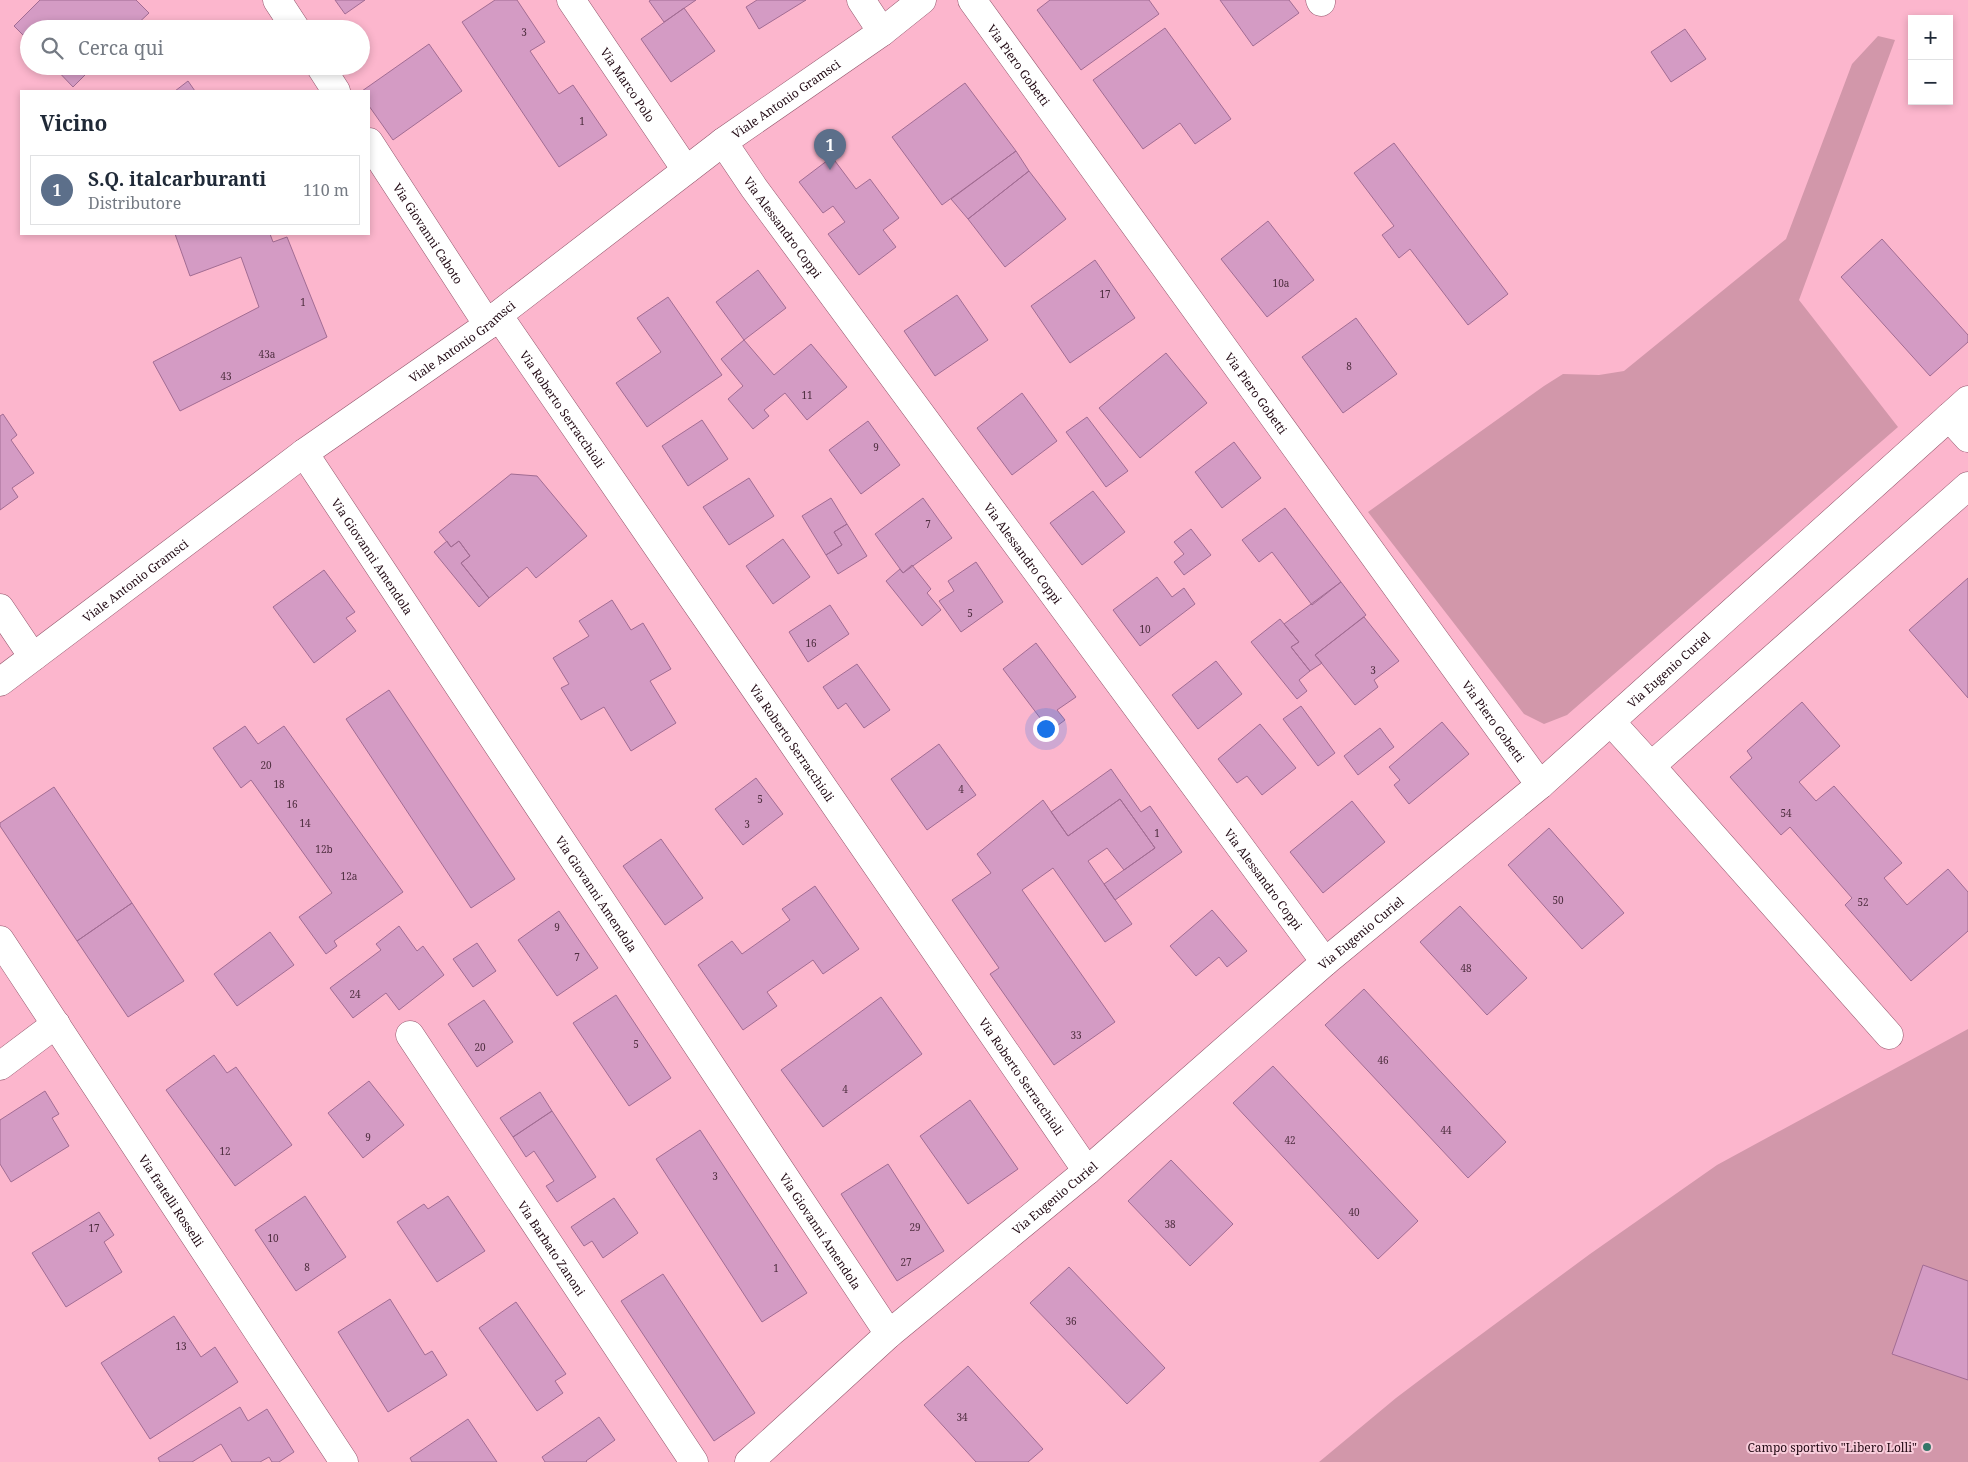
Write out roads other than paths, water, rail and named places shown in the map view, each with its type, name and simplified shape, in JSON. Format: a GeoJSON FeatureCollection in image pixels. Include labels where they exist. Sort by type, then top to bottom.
{"type":"FeatureCollection","features":[{"type":"Feature","properties":{"kind":"street"},"geometry":{"type":"LineString","coordinates":[[277,0],[290,20]]}},
{"type":"Feature","properties":{"kind":"street","name":"Via Marco Polo"},"geometry":{"type":"LineString","coordinates":[[571,0],[686,170]]}},
{"type":"Feature","properties":{"kind":"street"},"geometry":{"type":"LineString","coordinates":[[860,0],[882,32]]}},
{"type":"Feature","properties":{"kind":"street","name":"Viale Antonio Gramsci"},"geometry":{"type":"LineString","coordinates":[[0,682],[304,453],[493,320],[723,142],[882,32],[922,0]]}},
{"type":"Feature","properties":{"kind":"street","name":"Via Piero Gobetti"},"geometry":{"type":"LineString","coordinates":[[972,0],[1540,785]]}},
{"type":"Feature","properties":{"kind":"street"},"geometry":{"type":"LineString","coordinates":[[326,75],[335,90]]}},
{"type":"Feature","properties":{"kind":"street","name":"Via Alessandro Coppi"},"geometry":{"type":"LineString","coordinates":[[723,142],[754,188],[1324,962]]}},
{"type":"Feature","properties":{"kind":"street","name":"Via Giovanni Caboto"},"geometry":{"type":"LineString","coordinates":[[370,143],[493,320]]}},
{"type":"Feature","properties":{"kind":"street","name":"Via Roberto Serracchioli"},"geometry":{"type":"LineString","coordinates":[[493,320],[1087,1171]]}},
{"type":"Feature","properties":{"kind":"street"},"geometry":{"type":"LineString","coordinates":[[1958,409],[1968,438]]}},
{"type":"Feature","properties":{"kind":"street","name":"Via Eugenio Curiel"},"geometry":{"type":"LineString","coordinates":[[749,1462],[889,1334],[1087,1171],[1324,962],[1540,785],[1958,409]]}},
{"type":"Feature","properties":{"kind":"street","name":"Via Giovanni Amendola"},"geometry":{"type":"LineString","coordinates":[[304,453],[889,1334]]}},
{"type":"Feature","properties":{"kind":"street"},"geometry":{"type":"LineString","coordinates":[[1651,766],[1968,486]]}},
{"type":"Feature","properties":{"kind":"street"},"geometry":{"type":"LineString","coordinates":[[0,608],[33,657]]}},
{"type":"Feature","properties":{"kind":"street"},"geometry":{"type":"LineString","coordinates":[[1611,722],[1889,1035]]}},
{"type":"Feature","properties":{"kind":"street","name":"Via fratelli Rosselli"},"geometry":{"type":"LineString","coordinates":[[0,940],[344,1462]]}},
{"type":"Feature","properties":{"kind":"street"},"geometry":{"type":"LineString","coordinates":[[0,1066],[56,1024]]}},
{"type":"Feature","properties":{"kind":"street","name":"Via Barbato Zanoni"},"geometry":{"type":"LineString","coordinates":[[410,1035],[694,1462]]}},
{"type":"Feature","properties":{"kind":"place","name":"S.Q. italcarburanti"},"geometry":{"type":"Point","coordinates":[830,170]}},
{"type":"Feature","properties":{"kind":"place","name":"Campo sportivo \"Libero Lolli\""},"geometry":{"type":"Point","coordinates":[1927,1447]}}]}
